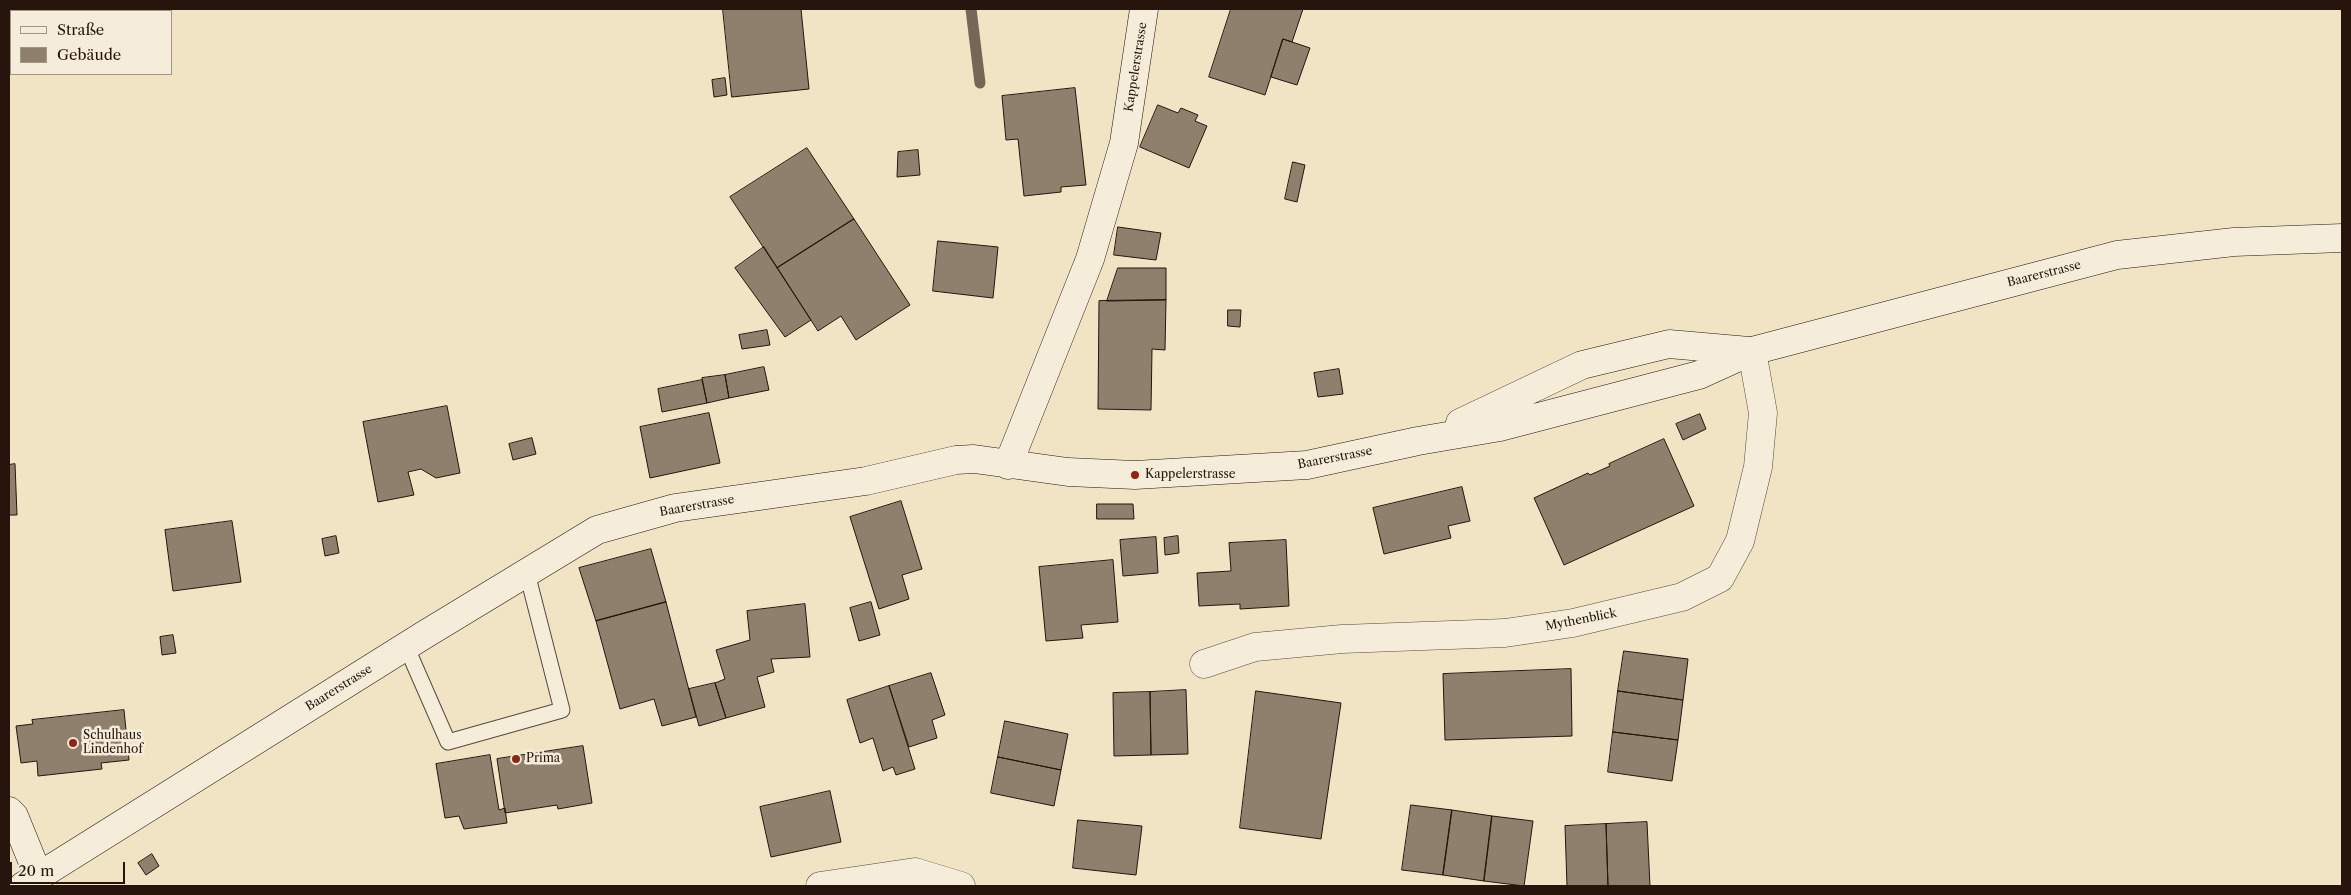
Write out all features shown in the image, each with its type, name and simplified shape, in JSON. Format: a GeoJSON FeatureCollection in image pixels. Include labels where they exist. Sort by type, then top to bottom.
{"type":"FeatureCollection","features":[{"type":"Feature","properties":{"kind":"street","name":"Kappelerstrasse"},"geometry":{"type":"LineString","coordinates":[[1008,465],[1090,259],[1124,143],[1144,9]]}},
{"type":"Feature","properties":{"kind":"street","name":"Baarerstrasse"},"geometry":{"type":"LineString","coordinates":[[35,882],[117,828],[406,646],[597,530],[675,508],[866,481],[956,460],[974,459],[1068,472],[1135,476],[1307,465],[1418,441],[1500,427],[1699,375],[1752,351],[2117,255],[2234,242],[2342,238]]}},
{"type":"Feature","properties":{"kind":"street","name":"Baarerstrasse"},"geometry":{"type":"LineString","coordinates":[[1418,441],[1496,408],[1582,365],[1669,344],[1752,351]]}},
{"type":"Feature","properties":{"kind":"street","name":"Mythenblick"},"geometry":{"type":"LineString","coordinates":[[1204,664],[1255,647],[1342,639],[1505,633],[1573,623],[1682,597],[1720,578],[1740,541],[1758,467],[1763,413],[1752,351]]}},
{"type":"Feature","properties":{"kind":"street"},"geometry":{"type":"LineString","coordinates":[[9,811],[14,816],[35,882]]}},
{"type":"Feature","properties":{"kind":"street"},"geometry":{"type":"LineString","coordinates":[[820,886],[915,872],[961,886]]}},
{"type":"Feature","properties":{"kind":"lane"},"geometry":{"type":"LineString","coordinates":[[406,646],[448,742],[562,710],[527,573]]}},
{"type":"Feature","properties":{"kind":"building"},"geometry":{"type":"Polygon","coordinates":[[[723,9],[801,9],[809,89],[732,97],[723,9]]]}},
{"type":"Feature","properties":{"kind":"building"},"geometry":{"type":"Polygon","coordinates":[[[1231,9],[1303,9],[1292,42],[1283,39],[1265,95],[1209,77],[1231,9]]]}},
{"type":"Feature","properties":{"kind":"building"},"geometry":{"type":"Polygon","coordinates":[[[1283,39],[1310,48],[1297,85],[1271,77],[1283,39]]]}},
{"type":"Feature","properties":{"kind":"building"},"geometry":{"type":"Polygon","coordinates":[[[725,78],[727,95],[714,97],[712,80],[725,78]]]}},
{"type":"Feature","properties":{"kind":"building"},"geometry":{"type":"Polygon","coordinates":[[[1075,88],[1086,185],[1061,187],[1061,192],[1024,196],[1018,139],[1006,140],[1002,96],[1075,88]]]}},
{"type":"Feature","properties":{"kind":"building"},"geometry":{"type":"Polygon","coordinates":[[[1158,105],[1178,113],[1181,108],[1198,115],[1195,121],[1207,126],[1189,168],[1140,147],[1158,105]]]}},
{"type":"Feature","properties":{"kind":"building"},"geometry":{"type":"Polygon","coordinates":[[[807,148],[854,219],[777,268],[730,197],[807,148]]]}},
{"type":"Feature","properties":{"kind":"building"},"geometry":{"type":"Polygon","coordinates":[[[918,150],[920,175],[897,177],[898,152],[918,150]]]}},
{"type":"Feature","properties":{"kind":"building"},"geometry":{"type":"Polygon","coordinates":[[[1293,162],[1305,165],[1297,202],[1285,199],[1293,162]]]}},
{"type":"Feature","properties":{"kind":"building"},"geometry":{"type":"Polygon","coordinates":[[[854,219],[910,305],[856,340],[841,316],[818,331],[777,268],[854,219]]]}},
{"type":"Feature","properties":{"kind":"building"},"geometry":{"type":"Polygon","coordinates":[[[1118,227],[1161,233],[1156,260],[1114,255],[1118,227]]]}},
{"type":"Feature","properties":{"kind":"building"},"geometry":{"type":"Polygon","coordinates":[[[938,241],[998,247],[993,298],[933,291],[938,241]]]}},
{"type":"Feature","properties":{"kind":"building"},"geometry":{"type":"Polygon","coordinates":[[[764,247],[811,320],[785,337],[735,268],[764,247]]]}},
{"type":"Feature","properties":{"kind":"building"},"geometry":{"type":"Polygon","coordinates":[[[1118,268],[1166,268],[1166,300],[1107,301],[1118,268]]]}},
{"type":"Feature","properties":{"kind":"building"},"geometry":{"type":"Polygon","coordinates":[[[1166,300],[1165,350],[1152,349],[1151,410],[1098,409],[1099,301],[1166,300]]]}},
{"type":"Feature","properties":{"kind":"building"},"geometry":{"type":"Polygon","coordinates":[[[1228,310],[1241,310],[1240,327],[1228,326],[1228,310]]]}},
{"type":"Feature","properties":{"kind":"building"},"geometry":{"type":"Polygon","coordinates":[[[767,330],[770,345],[742,349],[739,335],[767,330]]]}},
{"type":"Feature","properties":{"kind":"building"},"geometry":{"type":"Polygon","coordinates":[[[764,367],[769,390],[729,398],[725,375],[764,367]]]}},
{"type":"Feature","properties":{"kind":"building"},"geometry":{"type":"Polygon","coordinates":[[[1339,369],[1343,394],[1318,397],[1314,373],[1339,369]]]}},
{"type":"Feature","properties":{"kind":"building"},"geometry":{"type":"Polygon","coordinates":[[[725,375],[729,398],[707,403],[702,378],[725,375]]]}},
{"type":"Feature","properties":{"kind":"building"},"geometry":{"type":"Polygon","coordinates":[[[702,380],[707,403],[662,412],[658,389],[702,380]]]}},
{"type":"Feature","properties":{"kind":"building"},"geometry":{"type":"Polygon","coordinates":[[[447,406],[460,473],[436,478],[421,469],[408,472],[414,495],[378,502],[363,422],[447,406]]]}},
{"type":"Feature","properties":{"kind":"building"},"geometry":{"type":"Polygon","coordinates":[[[709,413],[720,463],[650,478],[640,427],[709,413]]]}},
{"type":"Feature","properties":{"kind":"building"},"geometry":{"type":"Polygon","coordinates":[[[1700,414],[1706,429],[1683,440],[1676,424],[1700,414]]]}},
{"type":"Feature","properties":{"kind":"building"},"geometry":{"type":"Polygon","coordinates":[[[532,438],[536,454],[513,460],[509,444],[532,438]]]}},
{"type":"Feature","properties":{"kind":"building"},"geometry":{"type":"Polygon","coordinates":[[[1664,439],[1694,506],[1564,565],[1534,498],[1588,473],[1590,475],[1610,466],[1609,464],[1664,439]]]}},
{"type":"Feature","properties":{"kind":"building"},"geometry":{"type":"Polygon","coordinates":[[[15,464],[17,515],[9,515],[9,465],[15,464]]]}},
{"type":"Feature","properties":{"kind":"building"},"geometry":{"type":"Polygon","coordinates":[[[1462,487],[1470,521],[1448,526],[1451,538],[1384,554],[1373,508],[1462,487]]]}},
{"type":"Feature","properties":{"kind":"building"},"geometry":{"type":"Polygon","coordinates":[[[901,501],[922,569],[902,575],[909,599],[879,609],[850,517],[901,501]]]}},
{"type":"Feature","properties":{"kind":"building"},"geometry":{"type":"Polygon","coordinates":[[[1097,504],[1133,504],[1134,519],[1097,519],[1097,504]]]}},
{"type":"Feature","properties":{"kind":"building"},"geometry":{"type":"Polygon","coordinates":[[[232,521],[241,582],[173,591],[165,530],[232,521]]]}},
{"type":"Feature","properties":{"kind":"building"},"geometry":{"type":"Polygon","coordinates":[[[336,536],[339,553],[325,556],[322,539],[336,536]]]}},
{"type":"Feature","properties":{"kind":"building"},"geometry":{"type":"Polygon","coordinates":[[[1178,536],[1179,553],[1165,555],[1164,538],[1178,536]]]}},
{"type":"Feature","properties":{"kind":"building"},"geometry":{"type":"Polygon","coordinates":[[[1156,537],[1158,573],[1123,576],[1120,540],[1156,537]]]}},
{"type":"Feature","properties":{"kind":"building"},"geometry":{"type":"Polygon","coordinates":[[[1286,540],[1289,606],[1240,609],[1240,604],[1199,606],[1197,573],[1231,571],[1229,543],[1286,540]]]}},
{"type":"Feature","properties":{"kind":"building"},"geometry":{"type":"Polygon","coordinates":[[[651,549],[666,602],[596,621],[579,568],[651,549]]]}},
{"type":"Feature","properties":{"kind":"building"},"geometry":{"type":"Polygon","coordinates":[[[1113,560],[1118,622],[1081,625],[1083,638],[1046,641],[1039,567],[1113,560]]]}},
{"type":"Feature","properties":{"kind":"building"},"geometry":{"type":"Polygon","coordinates":[[[666,602],[696,717],[662,726],[654,699],[620,709],[596,621],[666,602]]]}},
{"type":"Feature","properties":{"kind":"building"},"geometry":{"type":"Polygon","coordinates":[[[871,602],[880,635],[859,641],[850,608],[871,602]]]}},
{"type":"Feature","properties":{"kind":"building"},"geometry":{"type":"Polygon","coordinates":[[[805,604],[810,657],[771,659],[774,672],[757,677],[765,707],[726,718],[715,683],[725,679],[716,650],[750,640],[747,611],[805,604]]]}},
{"type":"Feature","properties":{"kind":"building"},"geometry":{"type":"Polygon","coordinates":[[[173,635],[176,653],[162,655],[160,637],[173,635]]]}},
{"type":"Feature","properties":{"kind":"building"},"geometry":{"type":"Polygon","coordinates":[[[1624,651],[1688,659],[1683,700],[1618,691],[1624,651]]]}},
{"type":"Feature","properties":{"kind":"building"},"geometry":{"type":"Polygon","coordinates":[[[1571,669],[1572,736],[1445,740],[1443,674],[1571,669]]]}},
{"type":"Feature","properties":{"kind":"building"},"geometry":{"type":"Polygon","coordinates":[[[931,673],[945,715],[932,720],[937,738],[909,747],[889,686],[931,673]]]}},
{"type":"Feature","properties":{"kind":"building"},"geometry":{"type":"Polygon","coordinates":[[[715,683],[726,718],[699,726],[689,689],[715,683]]]}},
{"type":"Feature","properties":{"kind":"building"},"geometry":{"type":"Polygon","coordinates":[[[889,686],[915,769],[896,775],[893,767],[883,771],[873,738],[860,743],[847,700],[889,686]]]}},
{"type":"Feature","properties":{"kind":"building"},"geometry":{"type":"Polygon","coordinates":[[[1186,690],[1188,754],[1151,755],[1150,692],[1186,690]]]}},
{"type":"Feature","properties":{"kind":"building"},"geometry":{"type":"Polygon","coordinates":[[[1256,691],[1341,703],[1321,839],[1240,828],[1256,691]]]}},
{"type":"Feature","properties":{"kind":"building"},"geometry":{"type":"Polygon","coordinates":[[[1618,691],[1683,700],[1678,740],[1613,732],[1618,691]]]}},
{"type":"Feature","properties":{"kind":"building"},"geometry":{"type":"Polygon","coordinates":[[[1150,692],[1151,755],[1114,756],[1113,693],[1150,692]]]}},
{"type":"Feature","properties":{"kind":"building","name":"Schulhaus Lindenhof"},"geometry":{"type":"Polygon","coordinates":[[[124,710],[129,760],[101,763],[102,769],[38,776],[37,761],[21,763],[16,726],[33,724],[32,720],[124,710]]]}},
{"type":"Feature","properties":{"kind":"building"},"geometry":{"type":"Polygon","coordinates":[[[1005,721],[1068,734],[1061,770],[998,757],[1005,721]]]}},
{"type":"Feature","properties":{"kind":"building"},"geometry":{"type":"Polygon","coordinates":[[[1613,732],[1678,740],[1672,781],[1608,772],[1613,732]]]}},
{"type":"Feature","properties":{"kind":"building"},"geometry":{"type":"Polygon","coordinates":[[[583,746],[592,803],[558,809],[557,805],[505,813],[497,759],[583,746]]]}},
{"type":"Feature","properties":{"kind":"building"},"geometry":{"type":"Polygon","coordinates":[[[490,755],[499,810],[505,808],[507,823],[464,829],[459,816],[445,818],[436,764],[490,755]]]}},
{"type":"Feature","properties":{"kind":"building"},"geometry":{"type":"Polygon","coordinates":[[[998,757],[1061,770],[1054,806],[991,793],[998,757]]]}},
{"type":"Feature","properties":{"kind":"building"},"geometry":{"type":"Polygon","coordinates":[[[830,791],[841,842],[771,857],[760,807],[830,791]]]}},
{"type":"Feature","properties":{"kind":"building"},"geometry":{"type":"Polygon","coordinates":[[[1411,805],[1452,810],[1443,875],[1402,870],[1411,805]]]}},
{"type":"Feature","properties":{"kind":"building"},"geometry":{"type":"Polygon","coordinates":[[[1452,810],[1492,816],[1484,881],[1443,875],[1452,810]]]}},
{"type":"Feature","properties":{"kind":"building"},"geometry":{"type":"Polygon","coordinates":[[[1492,816],[1533,821],[1524,886],[1484,881],[1492,816]]]}},
{"type":"Feature","properties":{"kind":"building"},"geometry":{"type":"Polygon","coordinates":[[[1078,820],[1142,826],[1136,875],[1073,868],[1078,820]]]}},
{"type":"Feature","properties":{"kind":"building"},"geometry":{"type":"Polygon","coordinates":[[[1647,822],[1650,886],[1608,886],[1606,824],[1647,822]]]}},
{"type":"Feature","properties":{"kind":"building"},"geometry":{"type":"Polygon","coordinates":[[[1606,824],[1608,886],[1567,886],[1565,826],[1606,824]]]}},
{"type":"Feature","properties":{"kind":"building"},"geometry":{"type":"Polygon","coordinates":[[[152,854],[159,866],[146,875],[138,863],[152,854]]]}},
{"type":"Feature","properties":{"kind":"waterway"},"geometry":{"type":"LineString","coordinates":[[971,9],[980,83]]}},
{"type":"Feature","properties":{"kind":"place","name":"Kappelerstrasse"},"geometry":{"type":"Point","coordinates":[1135,475]}},
{"type":"Feature","properties":{"kind":"place","name":"Schulhaus Lindenhof"},"geometry":{"type":"Point","coordinates":[73,743]}},
{"type":"Feature","properties":{"kind":"place","name":"Prima"},"geometry":{"type":"Point","coordinates":[516,759]}}]}
